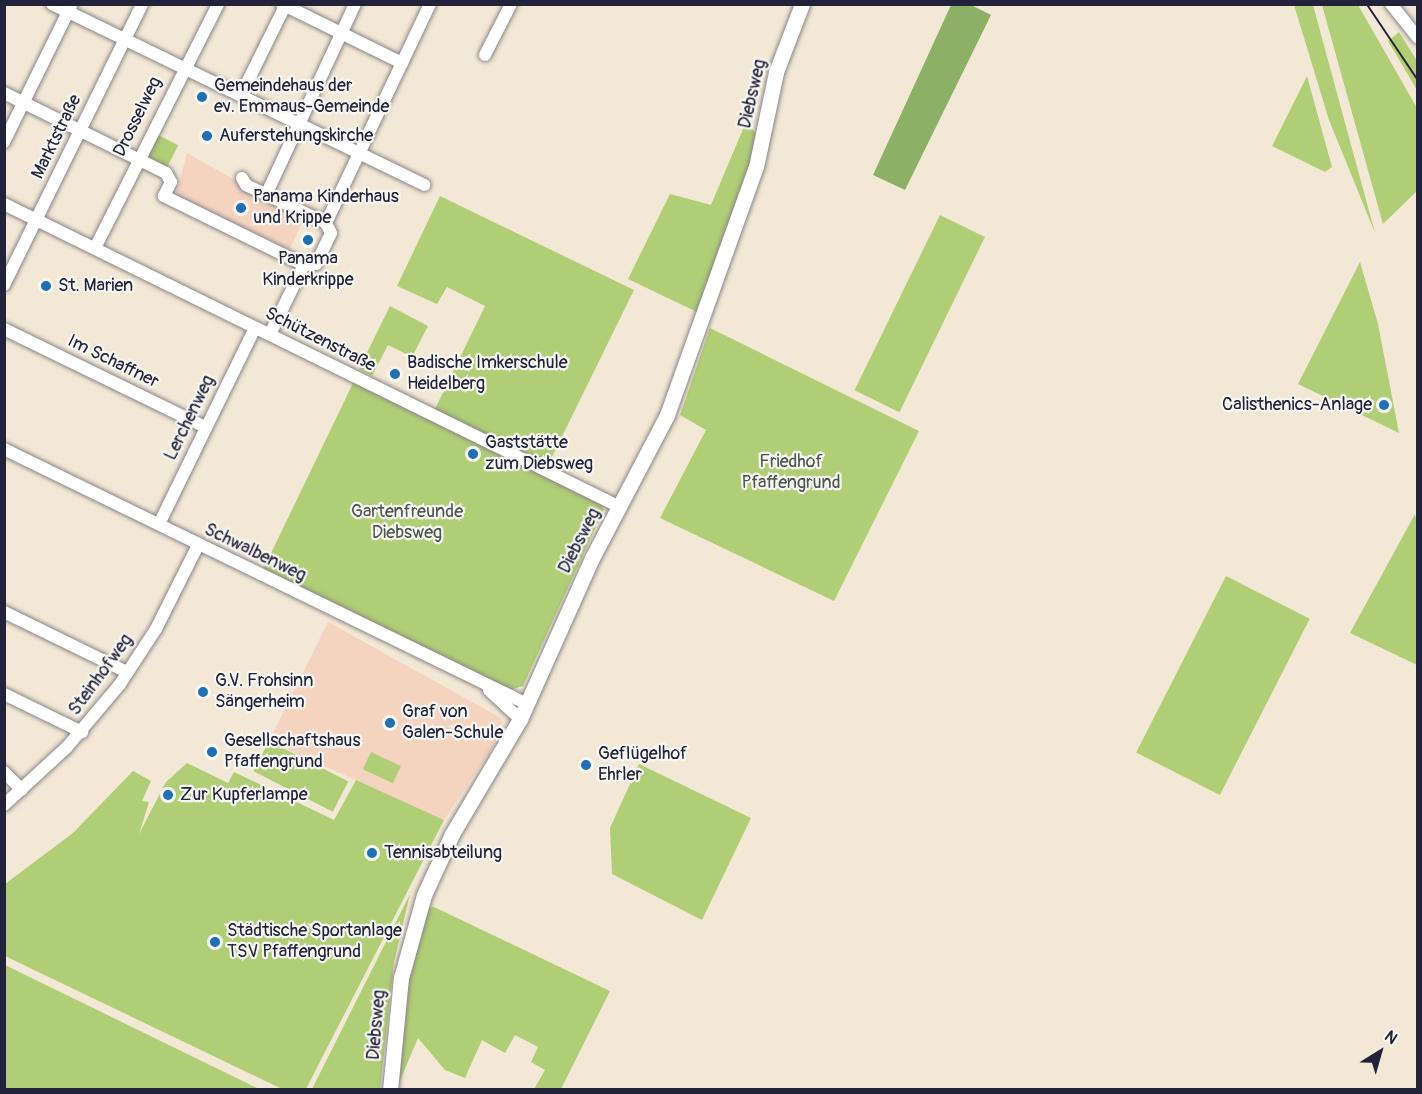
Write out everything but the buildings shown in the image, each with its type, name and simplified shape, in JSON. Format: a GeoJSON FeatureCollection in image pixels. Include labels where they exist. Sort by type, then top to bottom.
{"type":"FeatureCollection","features":[{"type":"Feature","properties":{"kind":"main road","name":"Diebsweg"},"geometry":{"type":"LineString","coordinates":[[390,1089],[401,978],[424,895],[452,834],[520,719],[522,702],[667,415],[756,167],[776,72],[802,4]]}},
{"type":"Feature","properties":{"kind":"street"},"geometry":{"type":"LineString","coordinates":[[52,4],[69,8],[125,40],[424,185]]}},
{"type":"Feature","properties":{"kind":"street","name":"Marktstraße"},"geometry":{"type":"LineString","coordinates":[[4,285],[142,4]]}},
{"type":"Feature","properties":{"kind":"street","name":"Drosselweg"},"geometry":{"type":"LineString","coordinates":[[95,248],[138,158],[218,4]]}},
{"type":"Feature","properties":{"kind":"street"},"geometry":{"type":"LineString","coordinates":[[266,195],[355,4]]}},
{"type":"Feature","properties":{"kind":"street"},"geometry":{"type":"LineString","coordinates":[[326,223],[430,4]]}},
{"type":"Feature","properties":{"kind":"street"},"geometry":{"type":"LineString","coordinates":[[485,55],[511,4]]}},
{"type":"Feature","properties":{"kind":"street"},"geometry":{"type":"LineString","coordinates":[[1391,4],[1418,38]]}},
{"type":"Feature","properties":{"kind":"street"},"geometry":{"type":"LineString","coordinates":[[241,96],[285,5],[402,63]]}},
{"type":"Feature","properties":{"kind":"street"},"geometry":{"type":"LineString","coordinates":[[4,142],[69,8]]}},
{"type":"Feature","properties":{"kind":"street"},"geometry":{"type":"LineString","coordinates":[[4,93],[169,175],[164,196],[304,265],[316,264],[331,233],[326,223],[266,195],[242,178]]}},
{"type":"Feature","properties":{"kind":"street","name":"Schützenstraße"},"geometry":{"type":"LineString","coordinates":[[4,204],[620,507]]}},
{"type":"Feature","properties":{"kind":"street"},"geometry":{"type":"LineString","coordinates":[[270,334],[304,265]]}},
{"type":"Feature","properties":{"kind":"street","name":"Lerchenweg"},"geometry":{"type":"LineString","coordinates":[[159,524],[255,328]]}},
{"type":"Feature","properties":{"kind":"street","name":"Im Schaffner"},"geometry":{"type":"LineString","coordinates":[[4,329],[205,427]]}},
{"type":"Feature","properties":{"kind":"street","name":"Schwalbenweg"},"geometry":{"type":"LineString","coordinates":[[4,449],[159,524],[488,690],[522,702]]}},
{"type":"Feature","properties":{"kind":"street","name":"Steinhofweg"},"geometry":{"type":"LineString","coordinates":[[4,805],[82,732],[127,672],[156,629],[198,545]]}},
{"type":"Feature","properties":{"kind":"street"},"geometry":{"type":"LineString","coordinates":[[4,612],[127,672]]}},
{"type":"Feature","properties":{"kind":"street","name":"Schwalbenweg"},"geometry":{"type":"LineString","coordinates":[[488,690],[520,719]]}},
{"type":"Feature","properties":{"kind":"street"},"geometry":{"type":"LineString","coordinates":[[4,694],[82,732]]}},
{"type":"Feature","properties":{"kind":"street"},"geometry":{"type":"LineString","coordinates":[[4,772],[22,790]]}},
{"type":"Feature","properties":{"kind":"shaded area","name":"Panama Kinderhaus und Krippe"},"geometry":{"type":"Polygon","coordinates":[[[187,153],[304,219],[289,250],[176,195],[187,153]]]}},
{"type":"Feature","properties":{"kind":"shaded area","name":"Graf von Galen-Schule"},"geometry":{"type":"Polygon","coordinates":[[[328,622],[501,718],[503,728],[444,820],[269,741],[328,622]]]}},
{"type":"Feature","properties":{"kind":"green space"},"geometry":{"type":"Polygon","coordinates":[[[951,5],[971,5],[991,15],[905,190],[873,175],[951,5]]]}},
{"type":"Feature","properties":{"kind":"green space"},"geometry":{"type":"Polygon","coordinates":[[[1294,5],[1313,5],[1375,233],[1329,120],[1294,5]]]}},
{"type":"Feature","properties":{"kind":"green space"},"geometry":{"type":"Polygon","coordinates":[[[1322,5],[1358,5],[1417,108],[1417,191],[1383,224],[1322,5]]]}},
{"type":"Feature","properties":{"kind":"green space"},"geometry":{"type":"Polygon","coordinates":[[[1399,32],[1417,61],[1417,90],[1388,41],[1399,32]]]}},
{"type":"Feature","properties":{"kind":"green space"},"geometry":{"type":"Polygon","coordinates":[[[1307,76],[1332,167],[1325,172],[1272,146],[1307,76]]]}},
{"type":"Feature","properties":{"kind":"green space"},"geometry":{"type":"Polygon","coordinates":[[[746,122],[759,137],[699,313],[628,279],[670,194],[711,205],[746,122]]]}},
{"type":"Feature","properties":{"kind":"green space"},"geometry":{"type":"Polygon","coordinates":[[[156,134],[178,145],[166,169],[144,157],[156,134]]]}},
{"type":"Feature","properties":{"kind":"green space"},"geometry":{"type":"Polygon","coordinates":[[[440,196],[634,290],[548,465],[434,411],[485,306],[447,287],[437,304],[397,286],[440,196]]]}},
{"type":"Feature","properties":{"kind":"green space"},"geometry":{"type":"Polygon","coordinates":[[[940,215],[985,237],[899,412],[855,390],[940,215]]]}},
{"type":"Feature","properties":{"kind":"green space"},"geometry":{"type":"Polygon","coordinates":[[[1360,262],[1378,324],[1399,433],[1298,384],[1360,262]]]}},
{"type":"Feature","properties":{"kind":"green space"},"geometry":{"type":"Polygon","coordinates":[[[390,306],[428,326],[412,357],[388,345],[372,376],[359,369],[390,306]]]}},
{"type":"Feature","properties":{"kind":"green space","name":"Friedhof Pfaffengrund"},"geometry":{"type":"Polygon","coordinates":[[[710,328],[919,431],[834,601],[660,518],[706,430],[680,415],[710,328]]]}},
{"type":"Feature","properties":{"kind":"green space","name":"Gartenfreunde Diebsweg"},"geometry":{"type":"Polygon","coordinates":[[[354,381],[598,499],[604,509],[523,686],[510,690],[262,572],[354,381]]]}},
{"type":"Feature","properties":{"kind":"green space"},"geometry":{"type":"Polygon","coordinates":[[[1415,514],[1418,529],[1417,665],[1350,633],[1415,514]]]}},
{"type":"Feature","properties":{"kind":"green space"},"geometry":{"type":"Polygon","coordinates":[[[1226,576],[1310,619],[1220,795],[1136,752],[1226,576]]]}},
{"type":"Feature","properties":{"kind":"green space"},"geometry":{"type":"Polygon","coordinates":[[[269,741],[348,781],[333,812],[254,771],[269,741]]]}},
{"type":"Feature","properties":{"kind":"green space"},"geometry":{"type":"Polygon","coordinates":[[[371,752],[401,766],[393,783],[363,769],[371,752]]]}},
{"type":"Feature","properties":{"kind":"green space","name":"Städtische Sportanlage TSV Pfaffengrund"},"geometry":{"type":"Polygon","coordinates":[[[187,763],[228,783],[234,772],[334,820],[356,780],[444,820],[306,1089],[282,1089],[5,956],[5,884],[73,833],[133,771],[151,781],[142,801],[149,802],[139,834],[166,782],[187,763]]]}},
{"type":"Feature","properties":{"kind":"green space"},"geometry":{"type":"Polygon","coordinates":[[[639,764],[751,818],[702,920],[612,874],[610,828],[639,764]]]}},
{"type":"Feature","properties":{"kind":"green space"},"geometry":{"type":"Polygon","coordinates":[[[410,894],[394,962],[380,1089],[312,1089],[410,894]]]}},
{"type":"Feature","properties":{"kind":"green space"},"geometry":{"type":"Polygon","coordinates":[[[434,907],[610,991],[561,1089],[534,1089],[545,1070],[531,1062],[538,1047],[515,1035],[505,1053],[482,1040],[465,1078],[445,1070],[418,1038],[396,1090],[408,971],[424,908],[434,907]]]}},
{"type":"Feature","properties":{"kind":"green space"},"geometry":{"type":"Polygon","coordinates":[[[5,965],[259,1089],[5,1089],[5,965]]]}},
{"type":"Feature","properties":{"kind":"tram line"},"geometry":{"type":"LineString","coordinates":[[1367,4],[1418,80]]}},
{"type":"Feature","properties":{"kind":"place","name":"Gemeindehaus der ev. Emmaus-Gemeinde"},"geometry":{"type":"Point","coordinates":[202,97]}},
{"type":"Feature","properties":{"kind":"place","name":"Auferstehungskirche"},"geometry":{"type":"Point","coordinates":[207,136]}},
{"type":"Feature","properties":{"kind":"place","name":"Panama Kinderhaus und Krippe"},"geometry":{"type":"Point","coordinates":[241,208]}},
{"type":"Feature","properties":{"kind":"place","name":"Panama Kinderkrippe"},"geometry":{"type":"Point","coordinates":[308,240]}},
{"type":"Feature","properties":{"kind":"place","name":"St. Marien"},"geometry":{"type":"Point","coordinates":[46,286]}},
{"type":"Feature","properties":{"kind":"place","name":"Badische Imkerschule Heidelberg"},"geometry":{"type":"Point","coordinates":[395,374]}},
{"type":"Feature","properties":{"kind":"place","name":"Calisthenics-Anlage"},"geometry":{"type":"Point","coordinates":[1384,405]}},
{"type":"Feature","properties":{"kind":"place","name":"Gaststätte zum Diebsweg"},"geometry":{"type":"Point","coordinates":[473,454]}},
{"type":"Feature","properties":{"kind":"place","name":"G.V. Frohsinn Sängerheim"},"geometry":{"type":"Point","coordinates":[203,692]}},
{"type":"Feature","properties":{"kind":"place","name":"Graf von Galen-Schule"},"geometry":{"type":"Point","coordinates":[390,723]}},
{"type":"Feature","properties":{"kind":"place","name":"Gesellschaftshaus Pfaffengrund"},"geometry":{"type":"Point","coordinates":[212,752]}},
{"type":"Feature","properties":{"kind":"place","name":"Geflügelhof Ehrler"},"geometry":{"type":"Point","coordinates":[586,765]}},
{"type":"Feature","properties":{"kind":"place","name":"Zur Kupferlampe"},"geometry":{"type":"Point","coordinates":[168,795]}},
{"type":"Feature","properties":{"kind":"place","name":"Tennisabteilung"},"geometry":{"type":"Point","coordinates":[372,853]}},
{"type":"Feature","properties":{"kind":"place","name":"Städtische Sportanlage TSV Pfaffengrund"},"geometry":{"type":"Point","coordinates":[215,942]}}]}
